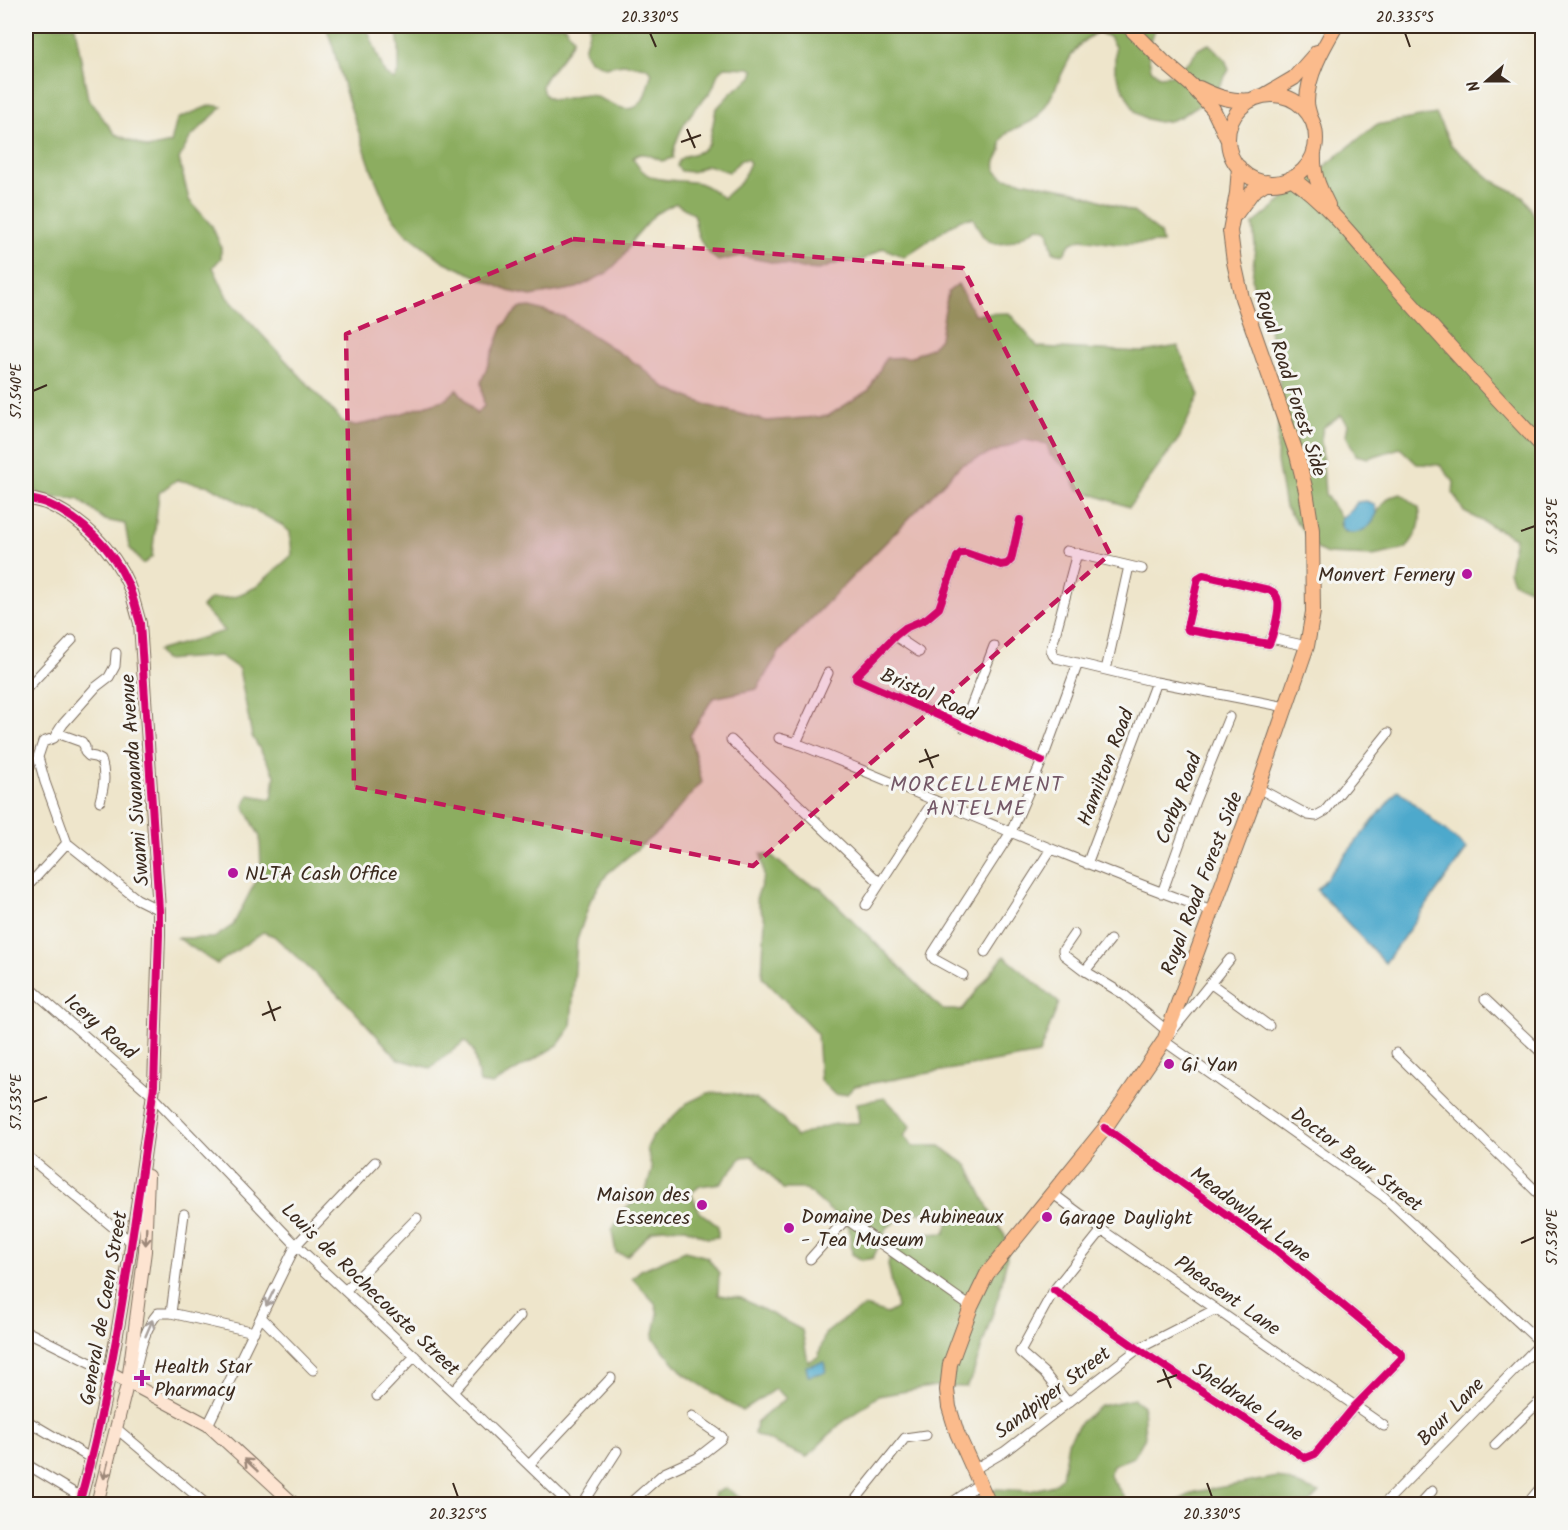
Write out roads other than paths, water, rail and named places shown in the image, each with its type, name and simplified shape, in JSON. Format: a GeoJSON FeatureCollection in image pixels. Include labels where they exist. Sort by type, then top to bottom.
{"type":"FeatureCollection","features":[{"type":"Feature","properties":{"kind":"main road"},"geometry":{"type":"LineString","coordinates":[[1128,26],[1191,85],[1213,109],[1229,141]]}},
{"type":"Feature","properties":{"kind":"main road"},"geometry":{"type":"LineString","coordinates":[[1332,214],[1316,179],[1314,150],[1316,133],[1307,102],[1315,67],[1335,26]]}},
{"type":"Feature","properties":{"kind":"main road"},"geometry":{"type":"LineString","coordinates":[[1314,150],[1306,167],[1291,178],[1279,182],[1267,182],[1247,174],[1239,167],[1230,150],[1229,131],[1237,112],[1294,78],[1328,39]]}},
{"type":"Feature","properties":{"kind":"main road"},"geometry":{"type":"LineString","coordinates":[[1191,85],[1213,96],[1239,101],[1276,95],[1286,97],[1304,108],[1310,116]]}},
{"type":"Feature","properties":{"kind":"main road","name":"Royal Road Forest Side"},"geometry":{"type":"LineString","coordinates":[[989,1504],[957,1433],[949,1407],[947,1390],[950,1364],[971,1307],[987,1274],[1105,1128],[1165,1036],[1258,788],[1307,646],[1313,612],[1312,530],[1297,455],[1242,298],[1234,262],[1230,231],[1238,193],[1239,167]]}},
{"type":"Feature","properties":{"kind":"main road"},"geometry":{"type":"LineString","coordinates":[[1291,178],[1332,214],[1468,367],[1542,446]]}},
{"type":"Feature","properties":{"kind":"main road"},"geometry":{"type":"LineString","coordinates":[[1233,218],[1253,191],[1267,182]]}},
{"type":"Feature","properties":{"kind":"street","name":"Swami Sivananda Avenue"},"geometry":{"type":"LineString","coordinates":[[26,498],[47,504],[69,516],[93,534],[116,561],[128,584],[140,623],[159,910],[150,1115]]}},
{"type":"Feature","properties":{"kind":"street","name":"Bristol Road"},"geometry":{"type":"LineString","coordinates":[[1020,520],[1011,560],[1007,564],[1001,565],[961,553],[957,557],[939,608],[926,619],[905,628],[895,636],[856,676],[856,679],[1042,761]]}},
{"type":"Feature","properties":{"kind":"street"},"geometry":{"type":"LineString","coordinates":[[1066,551],[1142,569]]}},
{"type":"Feature","properties":{"kind":"street"},"geometry":{"type":"LineString","coordinates":[[1077,554],[1051,650],[1056,658],[1156,682],[1286,707]]}},
{"type":"Feature","properties":{"kind":"street"},"geometry":{"type":"LineString","coordinates":[[1106,670],[1129,566]]}},
{"type":"Feature","properties":{"kind":"street"},"geometry":{"type":"LineString","coordinates":[[1203,575],[1275,593],[1278,606],[1271,638],[1267,644],[1188,630],[1198,578],[1203,575]]}},
{"type":"Feature","properties":{"kind":"street"},"geometry":{"type":"LineString","coordinates":[[895,636],[919,652]]}},
{"type":"Feature","properties":{"kind":"street"},"geometry":{"type":"LineString","coordinates":[[1271,638],[1307,646]]}},
{"type":"Feature","properties":{"kind":"street"},"geometry":{"type":"LineString","coordinates":[[26,689],[72,640]]}},
{"type":"Feature","properties":{"kind":"street"},"geometry":{"type":"LineString","coordinates":[[963,727],[994,646]]}},
{"type":"Feature","properties":{"kind":"street"},"geometry":{"type":"LineString","coordinates":[[116,653],[115,666],[109,676],[63,724],[54,738],[43,742],[38,757],[68,843],[136,899],[159,910]]}},
{"type":"Feature","properties":{"kind":"street"},"geometry":{"type":"LineString","coordinates":[[963,975],[934,959],[933,953],[1011,832],[1042,761],[1078,663]]}},
{"type":"Feature","properties":{"kind":"street"},"geometry":{"type":"LineString","coordinates":[[796,743],[828,673]]}},
{"type":"Feature","properties":{"kind":"street","name":"Hamilton Road"},"geometry":{"type":"LineString","coordinates":[[1087,864],[1156,682]]}},
{"type":"Feature","properties":{"kind":"street"},"geometry":{"type":"LineString","coordinates":[[967,684],[977,689]]}},
{"type":"Feature","properties":{"kind":"street","name":"Corby Road"},"geometry":{"type":"LineString","coordinates":[[1162,893],[1195,801],[1229,717]]}},
{"type":"Feature","properties":{"kind":"street"},"geometry":{"type":"LineString","coordinates":[[57,733],[82,742],[89,756],[101,760],[105,779],[100,801]]}},
{"type":"Feature","properties":{"kind":"street"},"geometry":{"type":"LineString","coordinates":[[1258,788],[1308,815],[1316,816],[1325,811],[1388,733]]}},
{"type":"Feature","properties":{"kind":"street"},"geometry":{"type":"LineString","coordinates":[[779,738],[796,743],[1087,864],[1212,911]]}},
{"type":"Feature","properties":{"kind":"street"},"geometry":{"type":"LineString","coordinates":[[731,740],[880,883]]}},
{"type":"Feature","properties":{"kind":"street"},"geometry":{"type":"LineString","coordinates":[[866,905],[934,800]]}},
{"type":"Feature","properties":{"kind":"street"},"geometry":{"type":"LineString","coordinates":[[26,888],[68,843]]}},
{"type":"Feature","properties":{"kind":"street"},"geometry":{"type":"LineString","coordinates":[[985,952],[1051,849]]}},
{"type":"Feature","properties":{"kind":"street","name":"Doctor Bour Street"},"geometry":{"type":"LineString","coordinates":[[1074,934],[1062,950],[1063,953],[1085,971],[1123,994],[1165,1036],[1383,1196],[1542,1344]]}},
{"type":"Feature","properties":{"kind":"street"},"geometry":{"type":"LineString","coordinates":[[1085,971],[1110,940]]}},
{"type":"Feature","properties":{"kind":"street"},"geometry":{"type":"LineString","coordinates":[[1165,1036],[1230,959]]}},
{"type":"Feature","properties":{"kind":"street"},"geometry":{"type":"LineString","coordinates":[[1210,983],[1269,1026]]}},
{"type":"Feature","properties":{"kind":"street","name":"Icery Road"},"geometry":{"type":"LineString","coordinates":[[26,984],[152,1095]]}},
{"type":"Feature","properties":{"kind":"street"},"geometry":{"type":"LineString","coordinates":[[1485,999],[1542,1053]]}},
{"type":"Feature","properties":{"kind":"street"},"geometry":{"type":"LineString","coordinates":[[1396,1053],[1542,1197]]}},
{"type":"Feature","properties":{"kind":"street","name":"Louis de Rochecouste Street"},"geometry":{"type":"LineString","coordinates":[[152,1095],[296,1245],[569,1504]]}},
{"type":"Feature","properties":{"kind":"street","name":"General de Caen Street"},"geometry":{"type":"LineString","coordinates":[[80,1501],[111,1373],[150,1115]]}},
{"type":"Feature","properties":{"kind":"street","name":"General de Caen Street"},"geometry":{"type":"LineString","coordinates":[[98,1504],[130,1383],[145,1251],[150,1115]]}},
{"type":"Feature","properties":{"kind":"street","name":"Meadowlark Lane"},"geometry":{"type":"LineString","coordinates":[[1105,1128],[1276,1250],[1402,1354]]}},
{"type":"Feature","properties":{"kind":"street"},"geometry":{"type":"LineString","coordinates":[[26,1155],[131,1242]]}},
{"type":"Feature","properties":{"kind":"street"},"geometry":{"type":"LineString","coordinates":[[208,1425],[296,1245],[375,1162]]}},
{"type":"Feature","properties":{"kind":"street"},"geometry":{"type":"LineString","coordinates":[[1535,1190],[1542,1182]]}},
{"type":"Feature","properties":{"kind":"street","name":"Pheasent Lane"},"geometry":{"type":"LineString","coordinates":[[1052,1193],[1384,1426]]}},
{"type":"Feature","properties":{"kind":"street"},"geometry":{"type":"LineString","coordinates":[[171,1313],[184,1214]]}},
{"type":"Feature","properties":{"kind":"street"},"geometry":{"type":"LineString","coordinates":[[345,1292],[417,1218]]}},
{"type":"Feature","properties":{"kind":"street"},"geometry":{"type":"LineString","coordinates":[[810,1259],[846,1219],[971,1307]]}},
{"type":"Feature","properties":{"kind":"street"},"geometry":{"type":"LineString","coordinates":[[1068,1403],[1044,1373],[1020,1352],[1054,1290],[1102,1230]]}},
{"type":"Feature","properties":{"kind":"street","name":"Sheldrake Lane"},"geometry":{"type":"LineString","coordinates":[[1054,1290],[1305,1458],[1315,1454],[1354,1407],[1402,1358],[1402,1354]]}},
{"type":"Feature","properties":{"kind":"street","name":"Sandpiper Street"},"geometry":{"type":"LineString","coordinates":[[973,1470],[1004,1452],[1138,1348],[1216,1309]]}},
{"type":"Feature","properties":{"kind":"street"},"geometry":{"type":"LineString","coordinates":[[130,1383],[151,1320],[158,1313],[171,1313],[254,1332]]}},
{"type":"Feature","properties":{"kind":"street"},"geometry":{"type":"LineString","coordinates":[[453,1392],[520,1316]]}},
{"type":"Feature","properties":{"kind":"street"},"geometry":{"type":"LineString","coordinates":[[261,1317],[313,1370]]}},
{"type":"Feature","properties":{"kind":"street"},"geometry":{"type":"LineString","coordinates":[[26,1332],[111,1373],[208,1425],[294,1504]]}},
{"type":"Feature","properties":{"kind":"street","name":"Bour Lane"},"geometry":{"type":"LineString","coordinates":[[1384,1504],[1542,1344]]}},
{"type":"Feature","properties":{"kind":"street"},"geometry":{"type":"LineString","coordinates":[[376,1396],[415,1356]]}},
{"type":"Feature","properties":{"kind":"street"},"geometry":{"type":"LineString","coordinates":[[529,1465],[611,1378]]}},
{"type":"Feature","properties":{"kind":"street"},"geometry":{"type":"LineString","coordinates":[[1495,1445],[1542,1399]]}},
{"type":"Feature","properties":{"kind":"street"},"geometry":{"type":"LineString","coordinates":[[628,1504],[664,1473],[697,1458],[720,1440],[722,1437],[692,1416]]}},
{"type":"Feature","properties":{"kind":"street"},"geometry":{"type":"LineString","coordinates":[[26,1420],[92,1459]]}},
{"type":"Feature","properties":{"kind":"street"},"geometry":{"type":"LineString","coordinates":[[117,1429],[206,1504]]}},
{"type":"Feature","properties":{"kind":"street"},"geometry":{"type":"LineString","coordinates":[[852,1504],[905,1438],[926,1435]]}},
{"type":"Feature","properties":{"kind":"street"},"geometry":{"type":"LineString","coordinates":[[583,1504],[617,1451]]}},
{"type":"Feature","properties":{"kind":"street"},"geometry":{"type":"LineString","coordinates":[[26,1464],[80,1501]]}},
{"type":"Feature","properties":{"kind":"street"},"geometry":{"type":"LineString","coordinates":[[950,1504],[979,1484]]}},
{"type":"Feature","properties":{"kind":"street"},"geometry":{"type":"LineString","coordinates":[[1420,1504],[1432,1491]]}},
{"type":"Feature","properties":{"kind":"street"},"geometry":{"type":"LineString","coordinates":[[1527,1504],[1540,1492]]}},
{"type":"Feature","properties":{"kind":"water"},"geometry":{"type":"Polygon","coordinates":[[[1366,501],[1374,504],[1377,513],[1373,522],[1355,533],[1346,532],[1341,524],[1341,518],[1352,510],[1357,502],[1366,501]]]}},
{"type":"Feature","properties":{"kind":"water"},"geometry":{"type":"Polygon","coordinates":[[[1398,790],[1467,849],[1385,963],[1317,890],[1398,790]]]}},
{"type":"Feature","properties":{"kind":"water"},"geometry":{"type":"Polygon","coordinates":[[[824,1362],[826,1372],[808,1376],[806,1366],[824,1362]]]}},
{"type":"Feature","properties":{"kind":"place","name":"Monvert Fernery"},"geometry":{"type":"Point","coordinates":[1467,574]}},
{"type":"Feature","properties":{"kind":"place","name":"NLTA Cash Office"},"geometry":{"type":"Point","coordinates":[233,873]}},
{"type":"Feature","properties":{"kind":"place","name":"Gi Yan"},"geometry":{"type":"Point","coordinates":[1169,1064]}},
{"type":"Feature","properties":{"kind":"place","name":"Maison des Essences"},"geometry":{"type":"Point","coordinates":[702,1205]}},
{"type":"Feature","properties":{"kind":"place","name":"Garage Daylight"},"geometry":{"type":"Point","coordinates":[1047,1217]}},
{"type":"Feature","properties":{"kind":"place","name":"Domaine Des Aubineaux - Tea Museum"},"geometry":{"type":"Point","coordinates":[789,1228]}},
{"type":"Feature","properties":{"kind":"place","name":"Health Star Pharmacy"},"geometry":{"type":"Point","coordinates":[142,1378]}},
{"type":"Feature","properties":{"kind":"district","name":"MORCELLEMENT ANTELME"},"geometry":{"type":"Point","coordinates":[977,796]}}]}
